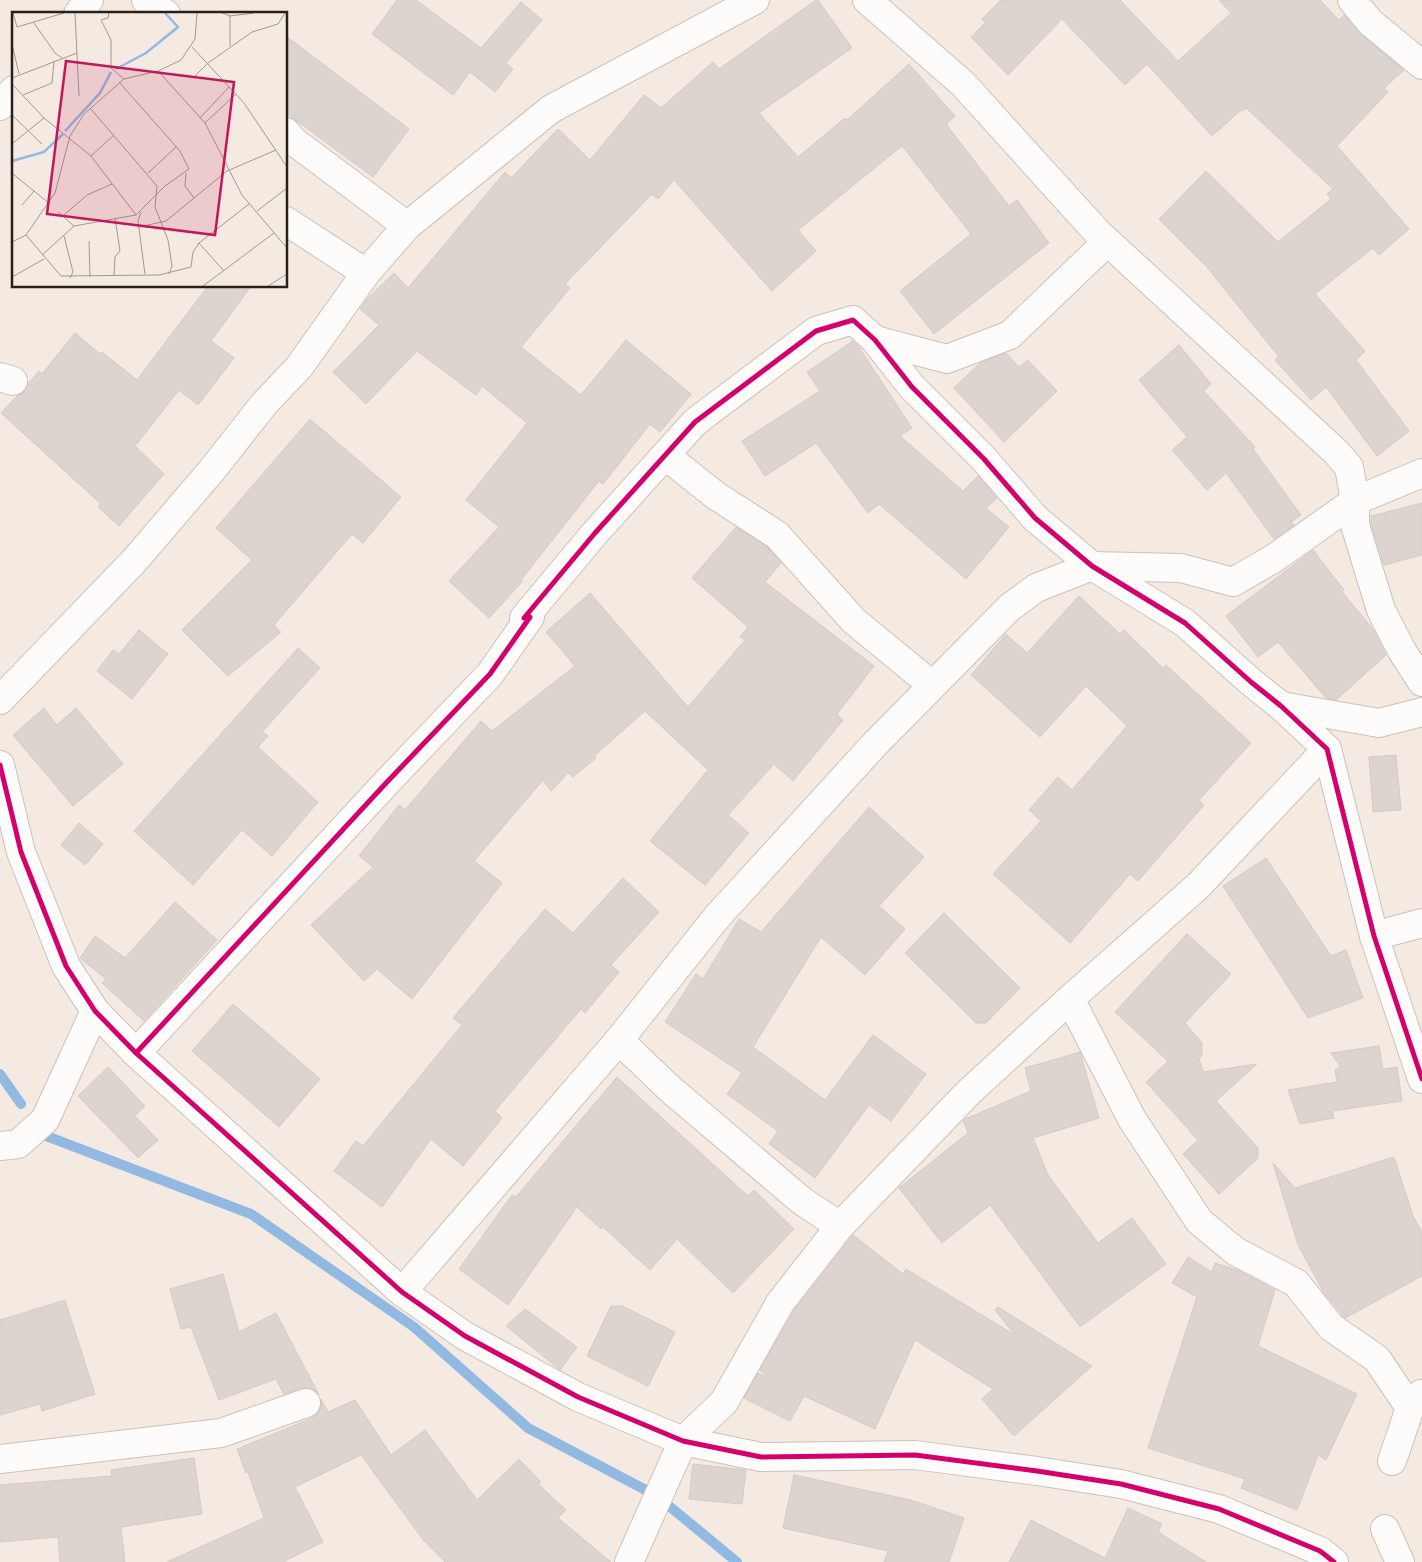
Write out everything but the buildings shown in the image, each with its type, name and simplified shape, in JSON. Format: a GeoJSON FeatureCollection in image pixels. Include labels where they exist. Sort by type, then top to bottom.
{"type":"FeatureCollection","features":[{"type":"Feature","properties":{"kind":"street"},"geometry":{"type":"LineString","coordinates":[[80,12],[89,0]]}},
{"type":"Feature","properties":{"kind":"street"},"geometry":{"type":"LineString","coordinates":[[146,0],[163,12]]}},
{"type":"Feature","properties":{"kind":"street"},"geometry":{"type":"LineString","coordinates":[[0,700],[135,560],[205,478],[264,404],[299,367],[366,274],[407,226],[552,109],[755,0]]}},
{"type":"Feature","properties":{"kind":"street"},"geometry":{"type":"LineString","coordinates":[[867,0],[963,84],[1097,232],[1336,452],[1349,467],[1355,501],[1355,525],[1380,610],[1402,651],[1422,682]]}},
{"type":"Feature","properties":{"kind":"street"},"geometry":{"type":"LineString","coordinates":[[1352,0],[1370,22],[1422,65]]}},
{"type":"Feature","properties":{"kind":"street"},"geometry":{"type":"LineString","coordinates":[[0,106],[12,92]]}},
{"type":"Feature","properties":{"kind":"street"},"geometry":{"type":"LineString","coordinates":[[288,135],[292,140],[407,226]]}},
{"type":"Feature","properties":{"kind":"street"},"geometry":{"type":"LineString","coordinates":[[288,222],[366,274]]}},
{"type":"Feature","properties":{"kind":"street"},"geometry":{"type":"LineString","coordinates":[[875,340],[947,359],[1010,335],[1108,242]]}},
{"type":"Feature","properties":{"kind":"street"},"geometry":{"type":"LineString","coordinates":[[136,1054],[387,782],[490,674],[530,617],[524,618],[594,533],[695,422],[816,331],[853,320],[875,340],[912,387],[984,459],[1035,518],[1092,566],[1185,623],[1281,706],[1327,749],[1374,936],[1422,1079]]}},
{"type":"Feature","properties":{"kind":"street"},"geometry":{"type":"LineString","coordinates":[[666,456],[715,495],[777,535],[854,621],[932,685]]}},
{"type":"Feature","properties":{"kind":"street"},"geometry":{"type":"LineString","coordinates":[[402,1292],[619,1040],[717,917],[874,745],[1009,608],[1036,588],[1092,566],[1181,568],[1233,582],[1273,559],[1355,501],[1422,473]]}},
{"type":"Feature","properties":{"kind":"street"},"geometry":{"type":"LineString","coordinates":[[1281,706],[1379,723],[1422,712]]}},
{"type":"Feature","properties":{"kind":"street"},"geometry":{"type":"LineString","coordinates":[[628,1562],[683,1441],[724,1402],[780,1303],[840,1226],[968,1093],[1070,998],[1198,886],[1327,749]]}},
{"type":"Feature","properties":{"kind":"street"},"geometry":{"type":"LineString","coordinates":[[0,765],[25,861],[66,966],[95,1011],[136,1054],[402,1292],[465,1336],[578,1397],[683,1441],[761,1457],[915,1455],[1037,1470],[1121,1484],[1219,1509],[1323,1558]]}},
{"type":"Feature","properties":{"kind":"street"},"geometry":{"type":"LineString","coordinates":[[1374,936],[1422,923]]}},
{"type":"Feature","properties":{"kind":"street"},"geometry":{"type":"LineString","coordinates":[[1070,998],[1132,1119],[1199,1221],[1235,1251],[1296,1283],[1331,1327],[1377,1359],[1416,1401],[1392,1461]]}},
{"type":"Feature","properties":{"kind":"street"},"geometry":{"type":"LineString","coordinates":[[0,1146],[18,1144],[44,1120],[95,1011]]}},
{"type":"Feature","properties":{"kind":"street"},"geometry":{"type":"LineString","coordinates":[[619,1040],[669,1088],[802,1201],[840,1226]]}},
{"type":"Feature","properties":{"kind":"street"},"geometry":{"type":"LineString","coordinates":[[0,1460],[221,1433],[306,1403]]}},
{"type":"Feature","properties":{"kind":"street"},"geometry":{"type":"LineString","coordinates":[[1385,1528],[1400,1562]]}},
{"type":"Feature","properties":{"kind":"waterway"},"geometry":{"type":"LineString","coordinates":[[0,1074],[21,1104]]}},
{"type":"Feature","properties":{"kind":"waterway"},"geometry":{"type":"LineString","coordinates":[[41,1134],[251,1214],[414,1327],[528,1428],[657,1496],[737,1562]]}},
{"type":"Feature","properties":{"kind":"cycle path"},"geometry":{"type":"LineString","coordinates":[[136,1053],[387,782],[490,674],[530,617],[524,618],[595,533],[695,422],[816,331],[853,320],[875,340],[912,387],[984,459],[1035,518],[1092,566],[1185,623],[1281,706],[1327,749],[1374,936],[1422,1079]]}},
{"type":"Feature","properties":{"kind":"cycle path"},"geometry":{"type":"LineString","coordinates":[[0,765],[21,852],[66,966],[95,1011],[136,1053],[402,1292],[465,1336],[578,1397],[683,1441],[761,1457],[915,1455],[1121,1484],[1219,1509],[1320,1551],[1334,1562]]}}]}
